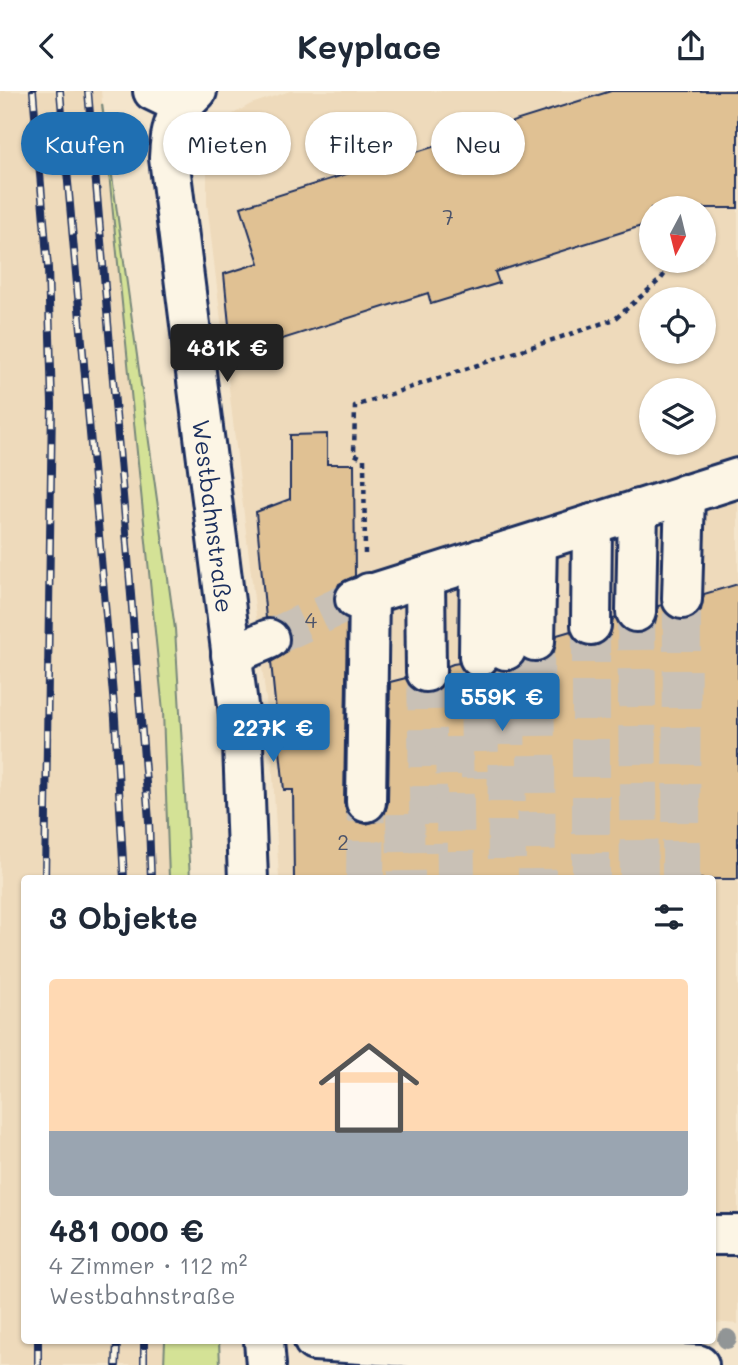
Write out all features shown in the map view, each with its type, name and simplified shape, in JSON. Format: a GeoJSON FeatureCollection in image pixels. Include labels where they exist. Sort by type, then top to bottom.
{"type":"FeatureCollection","features":[{"type":"Feature","properties":{"kind":"street","name":"Westbahnstraße"},"geometry":{"type":"LineString","coordinates":[[177,96],[170,130],[169,158],[243,745],[248,875]]}},
{"type":"Feature","properties":{"kind":"street"},"geometry":{"type":"LineString","coordinates":[[366,802],[521,547],[738,478]]}},
{"type":"Feature","properties":{"kind":"street"},"geometry":{"type":"LineString","coordinates":[[521,547],[546,638]]}},
{"type":"Feature","properties":{"kind":"street"},"geometry":{"type":"LineString","coordinates":[[521,547],[546,638]]}},
{"type":"Feature","properties":{"kind":"street"},"geometry":{"type":"LineString","coordinates":[[521,547],[546,638]]}},
{"type":"Feature","properties":{"kind":"street"},"geometry":{"type":"LineString","coordinates":[[521,547],[546,638]]}},
{"type":"Feature","properties":{"kind":"street"},"geometry":{"type":"LineString","coordinates":[[521,547],[546,638]]}},
{"type":"Feature","properties":{"kind":"street"},"geometry":{"type":"LineString","coordinates":[[521,547],[546,638]]}},
{"type":"Feature","properties":{"kind":"street"},"geometry":{"type":"LineString","coordinates":[[231,655],[268,639]]}},
{"type":"Feature","properties":{"kind":"street"},"geometry":{"type":"LineString","coordinates":[[716,1235],[738,1235]]}},
{"type":"Feature","properties":{"kind":"street"},"geometry":{"type":"LineString","coordinates":[[264,1344],[266,1365]]}},
{"type":"Feature","properties":{"kind":"street"},"geometry":{"type":"LineString","coordinates":[[362,1344],[699,1365]]}},
{"type":"Feature","properties":{"kind":"path"},"geometry":{"type":"LineString","coordinates":[[521,547],[365,570],[363,459],[354,454],[355,406],[615,319],[666,273]]}},
{"type":"Feature","properties":{"kind":"shaded area"},"geometry":{"type":"Polygon","coordinates":[[[0,91],[101,91],[103,112],[21,112],[21,175],[109,175],[163,711],[169,875],[21,875],[21,1344],[165,1344],[164,1365],[0,1365],[0,91]]]}},
{"type":"Feature","properties":{"kind":"shaded area"},"geometry":{"type":"Polygon","coordinates":[[[290,91],[738,91],[738,1324],[716,1322],[716,875],[279,875],[271,742],[207,203],[207,175],[291,175],[291,112],[237,112],[251,104],[290,91]]]}},
{"type":"Feature","properties":{"kind":"green space"},"geometry":{"type":"Polygon","coordinates":[[[109,175],[112,175],[175,629],[190,875],[169,875],[163,711],[109,175]]]}},
{"type":"Feature","properties":{"kind":"green space"},"geometry":{"type":"Polygon","coordinates":[[[165,1344],[219,1344],[220,1365],[164,1365],[165,1344]]]}},
{"type":"Feature","properties":{"kind":"building"},"geometry":{"type":"Polygon","coordinates":[[[611,91],[738,91],[738,208],[716,208],[716,196],[639,196],[639,227],[495,272],[499,283],[431,304],[428,293],[232,355],[224,274],[259,263],[241,207],[343,175],[417,175],[417,152],[431,147],[431,175],[525,175],[525,118],[611,91]]]}},
{"type":"Feature","properties":{"kind":"building"},"geometry":{"type":"Polygon","coordinates":[[[327,434],[327,464],[354,464],[355,576],[339,584],[334,595],[334,606],[347,619],[344,802],[347,813],[355,821],[366,824],[377,821],[385,813],[388,802],[390,682],[406,678],[415,691],[427,694],[438,690],[445,683],[448,666],[453,664],[459,663],[467,675],[478,679],[489,676],[497,669],[516,669],[525,660],[535,663],[546,660],[554,652],[557,635],[571,631],[581,644],[590,647],[601,644],[610,635],[613,619],[616,618],[625,631],[636,634],[646,631],[655,623],[658,606],[662,605],[671,618],[681,621],[692,618],[701,610],[704,594],[738,584],[738,879],[716,879],[716,875],[294,875],[293,790],[284,790],[271,662],[286,653],[291,641],[289,630],[283,622],[266,618],[256,512],[290,499],[290,435],[327,434]]]}},
{"type":"Feature","properties":{"kind":"tunnel"},"geometry":{"type":"LineString","coordinates":[[269,639],[355,599]]}},
{"type":"Feature","properties":{"kind":"tunnel"},"geometry":{"type":"LineString","coordinates":[[681,875],[682,599]]}},
{"type":"Feature","properties":{"kind":"tunnel"},"geometry":{"type":"LineString","coordinates":[[636,612],[639,875]]}},
{"type":"Feature","properties":{"kind":"tunnel"},"geometry":{"type":"LineString","coordinates":[[591,625],[591,875]]}},
{"type":"Feature","properties":{"kind":"tunnel"},"geometry":{"type":"LineString","coordinates":[[535,641],[537,875]]}},
{"type":"Feature","properties":{"kind":"tunnel"},"geometry":{"type":"LineString","coordinates":[[506,650],[507,875]]}},
{"type":"Feature","properties":{"kind":"tunnel"},"geometry":{"type":"LineString","coordinates":[[479,657],[480,778]]}},
{"type":"Feature","properties":{"kind":"tunnel"},"geometry":{"type":"LineString","coordinates":[[426,672],[429,852]]}},
{"type":"Feature","properties":{"kind":"tunnel"},"geometry":{"type":"LineString","coordinates":[[454,737],[456,875]]}},
{"type":"Feature","properties":{"kind":"tunnel"},"geometry":{"type":"LineString","coordinates":[[365,875],[366,802]]}},
{"type":"Feature","properties":{"kind":"tunnel"},"geometry":{"type":"LineString","coordinates":[[405,814],[406,875]]}},
{"type":"Feature","properties":{"kind":"railway"},"geometry":{"type":"LineString","coordinates":[[33,91],[48,268],[52,404],[45,875]]}},
{"type":"Feature","properties":{"kind":"railway"},"geometry":{"type":"LineString","coordinates":[[60,91],[115,718],[124,875]]}},
{"type":"Feature","properties":{"kind":"railway"},"geometry":{"type":"LineString","coordinates":[[88,91],[124,507],[151,875]]}},
{"type":"Feature","properties":{"kind":"railway"},"geometry":{"type":"LineString","coordinates":[[38,1344],[38,1365]]}},
{"type":"Feature","properties":{"kind":"railway"},"geometry":{"type":"LineString","coordinates":[[116,1365],[117,1344]]}},
{"type":"Feature","properties":{"kind":"railway"},"geometry":{"type":"LineString","coordinates":[[144,1344],[144,1365]]}}]}
